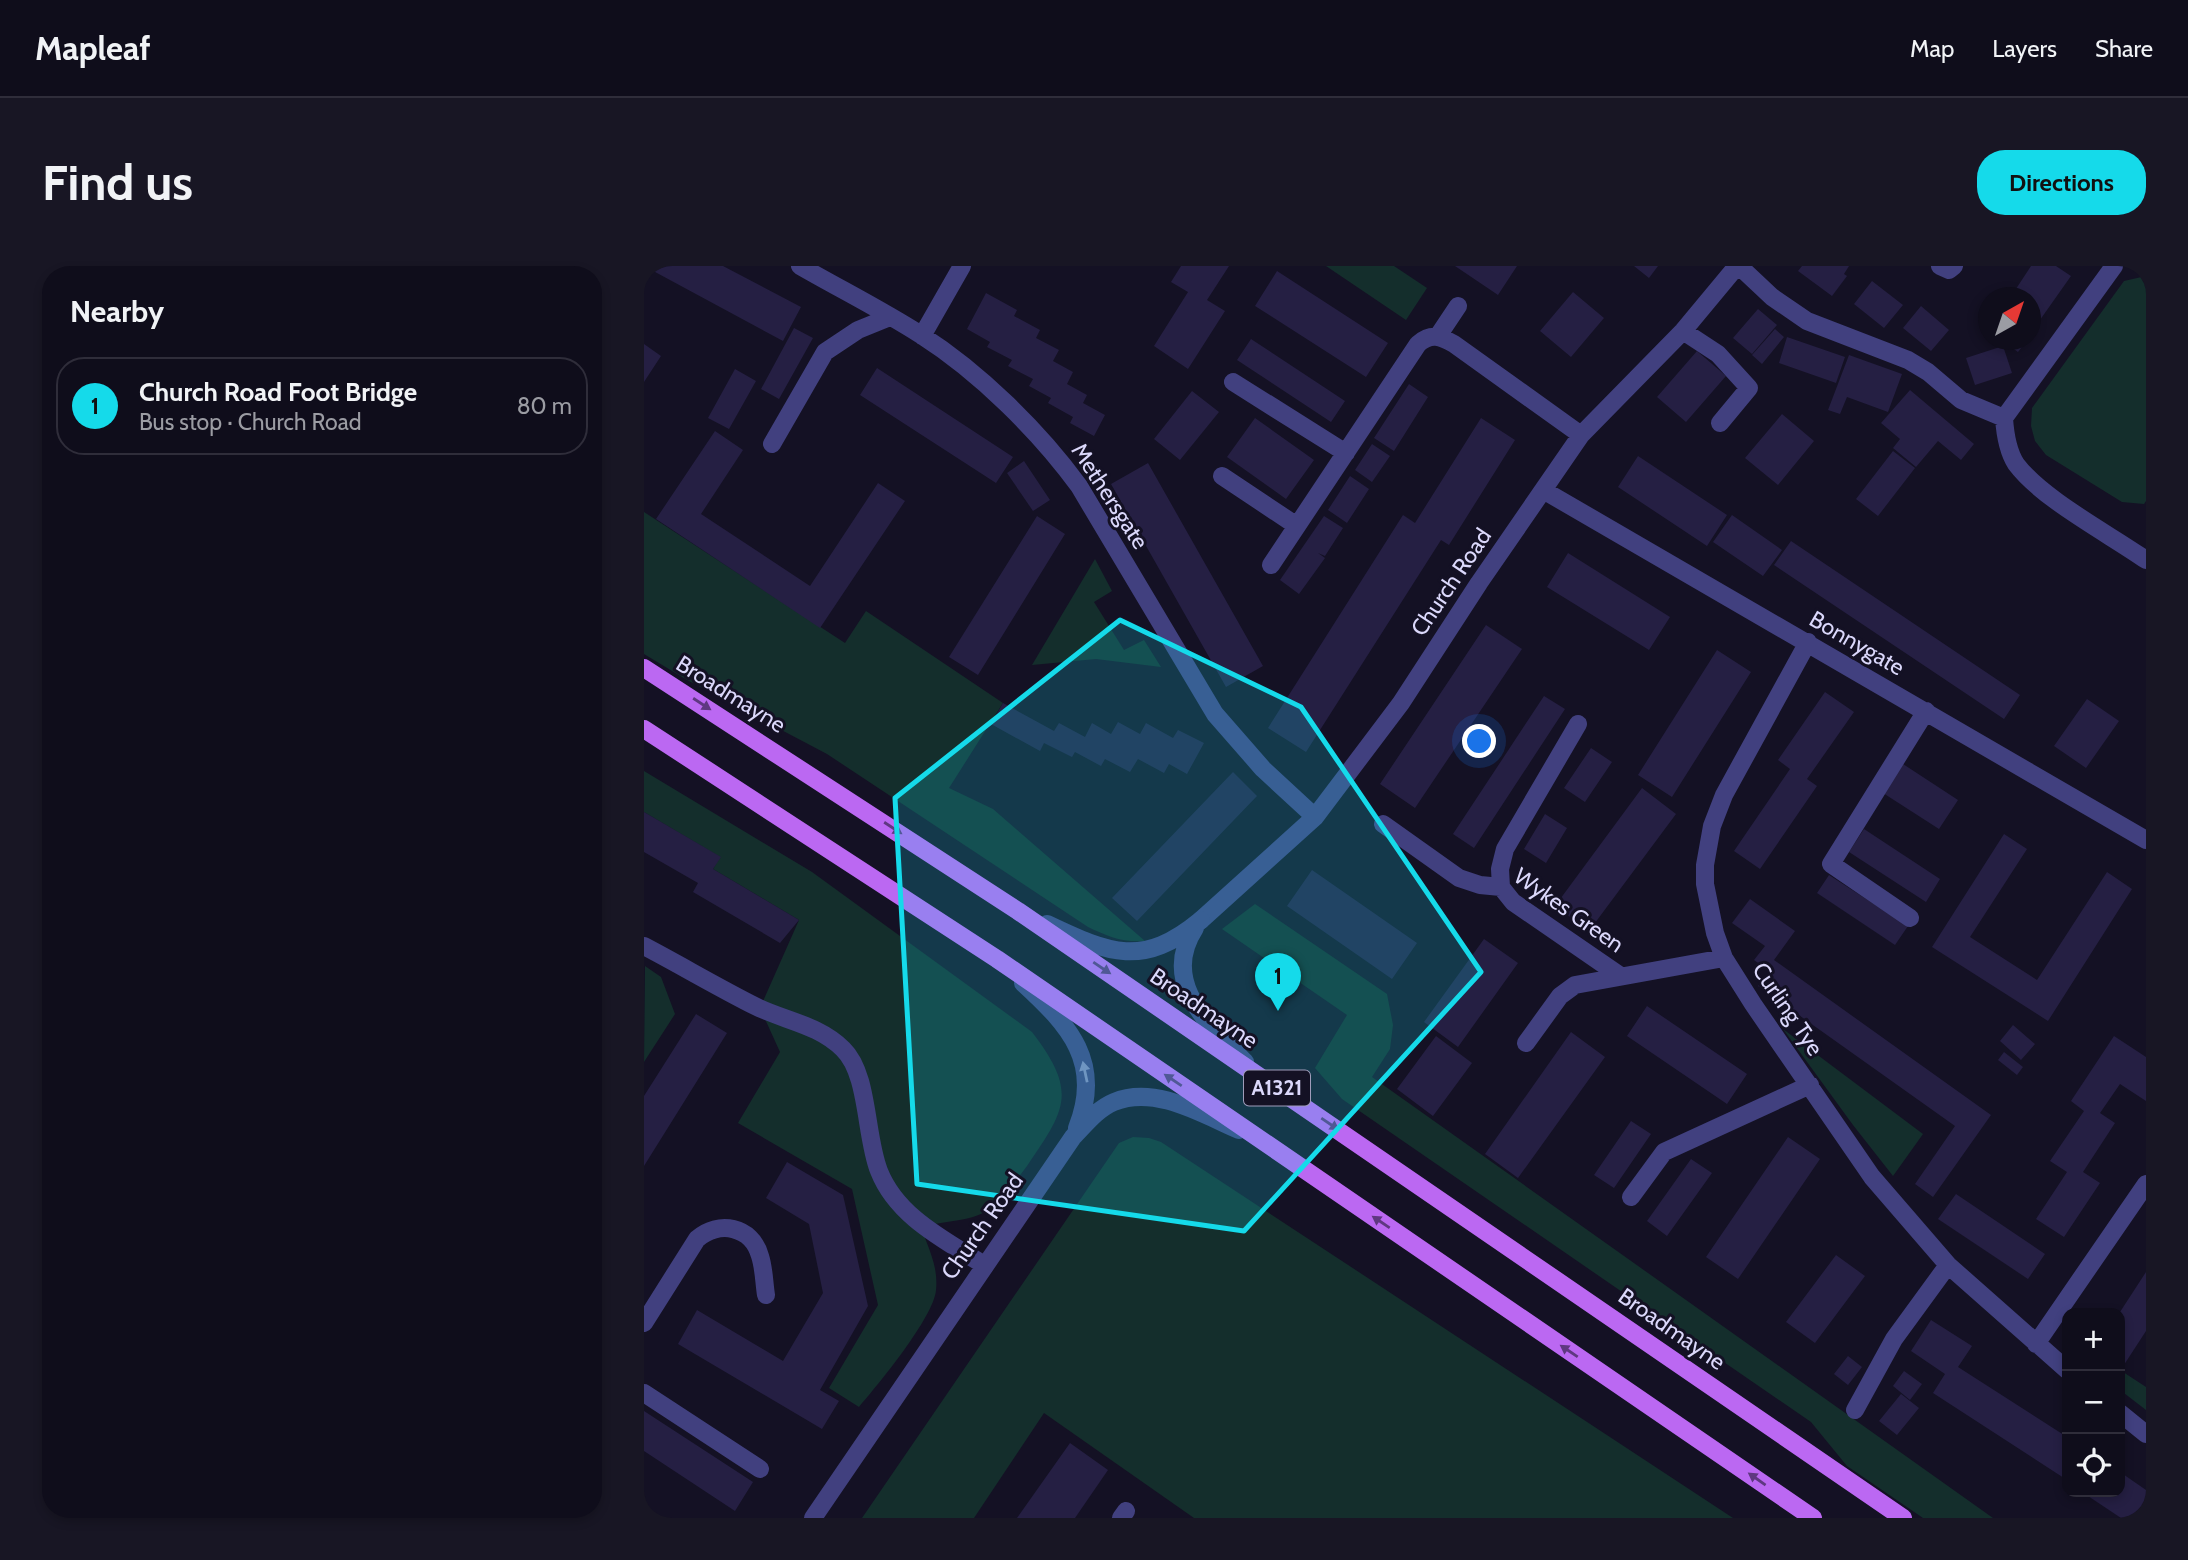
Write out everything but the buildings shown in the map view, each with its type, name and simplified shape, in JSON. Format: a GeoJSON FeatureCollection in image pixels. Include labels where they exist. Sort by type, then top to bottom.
{"type":"FeatureCollection","features":[{"type":"Feature","properties":{"kind":"main road","name":"Broadmayne"},"geometry":{"type":"LineString","coordinates":[[644,668],[1018,911],[1903,1518]]}},
{"type":"Feature","properties":{"kind":"main road","name":"A1321"},"geometry":{"type":"LineString","coordinates":[[644,729],[997,959],[1813,1518]]}},
{"type":"Feature","properties":{"kind":"street","name":"Methersgate"},"geometry":{"type":"LineString","coordinates":[[800,266],[922,336],[976,378],[1035,431],[1079,486],[1215,714],[1263,769],[1315,817]]}},
{"type":"Feature","properties":{"kind":"street"},"geometry":{"type":"LineString","coordinates":[[922,336],[962,266]]}},
{"type":"Feature","properties":{"kind":"street"},"geometry":{"type":"LineString","coordinates":[[1738,266],[1772,297],[1798,315],[1908,360],[1928,372],[1961,400],[2004,418]]}},
{"type":"Feature","properties":{"kind":"street","name":"Church Road"},"geometry":{"type":"LineString","coordinates":[[1018,911],[1098,946],[1126,952],[1157,948],[1179,937],[1200,920],[1315,817],[1401,702],[1581,435],[1684,331],[1738,266]]}},
{"type":"Feature","properties":{"kind":"street"},"geometry":{"type":"LineString","coordinates":[[1940,266],[1949,270],[1954,266]]}},
{"type":"Feature","properties":{"kind":"street"},"geometry":{"type":"LineString","coordinates":[[2114,266],[2004,418],[2005,439],[2015,462],[2032,481],[2146,560]]}},
{"type":"Feature","properties":{"kind":"street"},"geometry":{"type":"LineString","coordinates":[[1438,336],[1458,306]]}},
{"type":"Feature","properties":{"kind":"street"},"geometry":{"type":"LineString","coordinates":[[772,444],[825,352],[858,330],[890,317]]}},
{"type":"Feature","properties":{"kind":"street"},"geometry":{"type":"LineString","coordinates":[[1684,331],[1718,354],[1749,388],[1720,423]]}},
{"type":"Feature","properties":{"kind":"street"},"geometry":{"type":"LineString","coordinates":[[1271,565],[1418,344],[1424,339],[1438,336],[1461,350],[1581,435]]}},
{"type":"Feature","properties":{"kind":"street"},"geometry":{"type":"LineString","coordinates":[[1233,382],[1346,453]]}},
{"type":"Feature","properties":{"kind":"street"},"geometry":{"type":"LineString","coordinates":[[1222,476],[1297,526]]}},
{"type":"Feature","properties":{"kind":"street","name":"Bonnygate"},"geometry":{"type":"LineString","coordinates":[[1542,490],[2146,840]]}},
{"type":"Feature","properties":{"kind":"street","name":"Curling Tye"},"geometry":{"type":"LineString","coordinates":[[1808,642],[1724,795],[1712,826],[1705,865],[1705,884],[1715,933],[1724,958],[1872,1177],[1948,1265],[2062,1366]]}},
{"type":"Feature","properties":{"kind":"street"},"geometry":{"type":"LineString","coordinates":[[1910,918],[1831,864],[1926,711]]}},
{"type":"Feature","properties":{"kind":"street"},"geometry":{"type":"LineString","coordinates":[[1500,887],[1500,869],[1506,849],[1578,724]]}},
{"type":"Feature","properties":{"kind":"street","name":"Wykes Green"},"geometry":{"type":"LineString","coordinates":[[1383,824],[1459,878],[1480,885],[1500,887],[1513,902],[1619,975]]}},
{"type":"Feature","properties":{"kind":"street","name":"Church Road"},"geometry":{"type":"LineString","coordinates":[[1200,920],[1187,940],[1183,969],[1185,984],[1205,1019],[1254,1072]]}},
{"type":"Feature","properties":{"kind":"street"},"geometry":{"type":"LineString","coordinates":[[644,946],[760,1008],[818,1030],[844,1049],[859,1077],[867,1127],[879,1172],[895,1199],[917,1221],[985,1265]]}},
{"type":"Feature","properties":{"kind":"street","name":"Wykes Green"},"geometry":{"type":"LineString","coordinates":[[1526,1043],[1566,991],[1580,983],[1724,958]]}},
{"type":"Feature","properties":{"kind":"street"},"geometry":{"type":"LineString","coordinates":[[997,959],[1065,1026],[1079,1050],[1086,1070],[1087,1086],[1084,1109],[1073,1137]]}},
{"type":"Feature","properties":{"kind":"street"},"geometry":{"type":"LineString","coordinates":[[1631,1197],[1664,1152],[1810,1085]]}},
{"type":"Feature","properties":{"kind":"street","name":"Church Road"},"geometry":{"type":"LineString","coordinates":[[813,1518],[1073,1137],[1094,1115],[1112,1103],[1143,1097],[1164,1099],[1263,1141]]}},
{"type":"Feature","properties":{"kind":"street"},"geometry":{"type":"LineString","coordinates":[[2036,1344],[2146,1184]]}},
{"type":"Feature","properties":{"kind":"street"},"geometry":{"type":"LineString","coordinates":[[644,1323],[697,1238],[716,1227],[738,1230],[756,1246],[760,1254],[766,1295]]}},
{"type":"Feature","properties":{"kind":"street"},"geometry":{"type":"LineString","coordinates":[[1855,1410],[1894,1339],[1948,1265]]}},
{"type":"Feature","properties":{"kind":"street"},"geometry":{"type":"LineString","coordinates":[[644,1392],[760,1469]]}},
{"type":"Feature","properties":{"kind":"street"},"geometry":{"type":"LineString","coordinates":[[2125,1417],[2146,1434]]}},
{"type":"Feature","properties":{"kind":"highlighted area"},"geometry":{"type":"Polygon","coordinates":[[[1120,620],[1301,707],[1481,972],[1244,1231],[917,1184],[895,798],[1120,620]]]}},
{"type":"Feature","properties":{"kind":"green space"},"geometry":{"type":"Polygon","coordinates":[[[1326,266],[1394,266],[1427,288],[1406,320],[1326,266]]]}},
{"type":"Feature","properties":{"kind":"green space"},"geometry":{"type":"Polygon","coordinates":[[[2146,276],[2144,504],[2122,502],[2046,455],[2035,441],[2031,426],[2032,408],[2124,281],[2146,276]]]}},
{"type":"Feature","properties":{"kind":"green space"},"geometry":{"type":"Polygon","coordinates":[[[644,512],[845,643],[866,611],[1003,703],[949,788],[993,809],[1145,941],[1115,938],[1088,927],[827,754],[687,680],[644,654],[644,512]]]}},
{"type":"Feature","properties":{"kind":"green space"},"geometry":{"type":"Polygon","coordinates":[[[1095,559],[1112,591],[1094,602],[1124,650],[1144,640],[1161,667],[1096,659],[1032,665],[1095,559]]]}},
{"type":"Feature","properties":{"kind":"green space"},"geometry":{"type":"Polygon","coordinates":[[[644,771],[812,872],[1032,1032],[1056,1070],[1061,1086],[1058,1114],[1027,1166],[996,1203],[983,1213],[935,1224],[925,1238],[936,1276],[933,1302],[916,1333],[859,1407],[829,1388],[878,1305],[852,1189],[738,1123],[780,1052],[760,1008],[799,920],[713,869],[720,857],[644,812],[644,771]]]}},
{"type":"Feature","properties":{"kind":"green space"},"geometry":{"type":"Polygon","coordinates":[[[1255,904],[1387,994],[1393,1025],[1390,1049],[1372,1077],[1993,1518],[1923,1518],[1847,1466],[1811,1422],[1342,1099],[1315,1068],[1347,1015],[1222,929],[1255,904]]]}},
{"type":"Feature","properties":{"kind":"green space"},"geometry":{"type":"Polygon","coordinates":[[[645,966],[661,977],[675,1014],[644,1062],[645,966]]]}},
{"type":"Feature","properties":{"kind":"green space"},"geometry":{"type":"Polygon","coordinates":[[[1783,1029],[1923,1134],[1893,1176],[1853,1125],[1783,1029]]]}},
{"type":"Feature","properties":{"kind":"green space"},"geometry":{"type":"Polygon","coordinates":[[[1133,1137],[1161,1142],[1733,1518],[1194,1518],[1044,1413],[974,1518],[862,1518],[1119,1143],[1133,1137]]]}},
{"type":"Feature","properties":{"kind":"green space"},"geometry":{"type":"Polygon","coordinates":[[[2125,1373],[2146,1387],[2146,1410],[2125,1394],[2125,1373]]]}},
{"type":"Feature","properties":{"kind":"place","name":"Church Road Foot Bridge"},"geometry":{"type":"Point","coordinates":[1278,1011]}}]}
